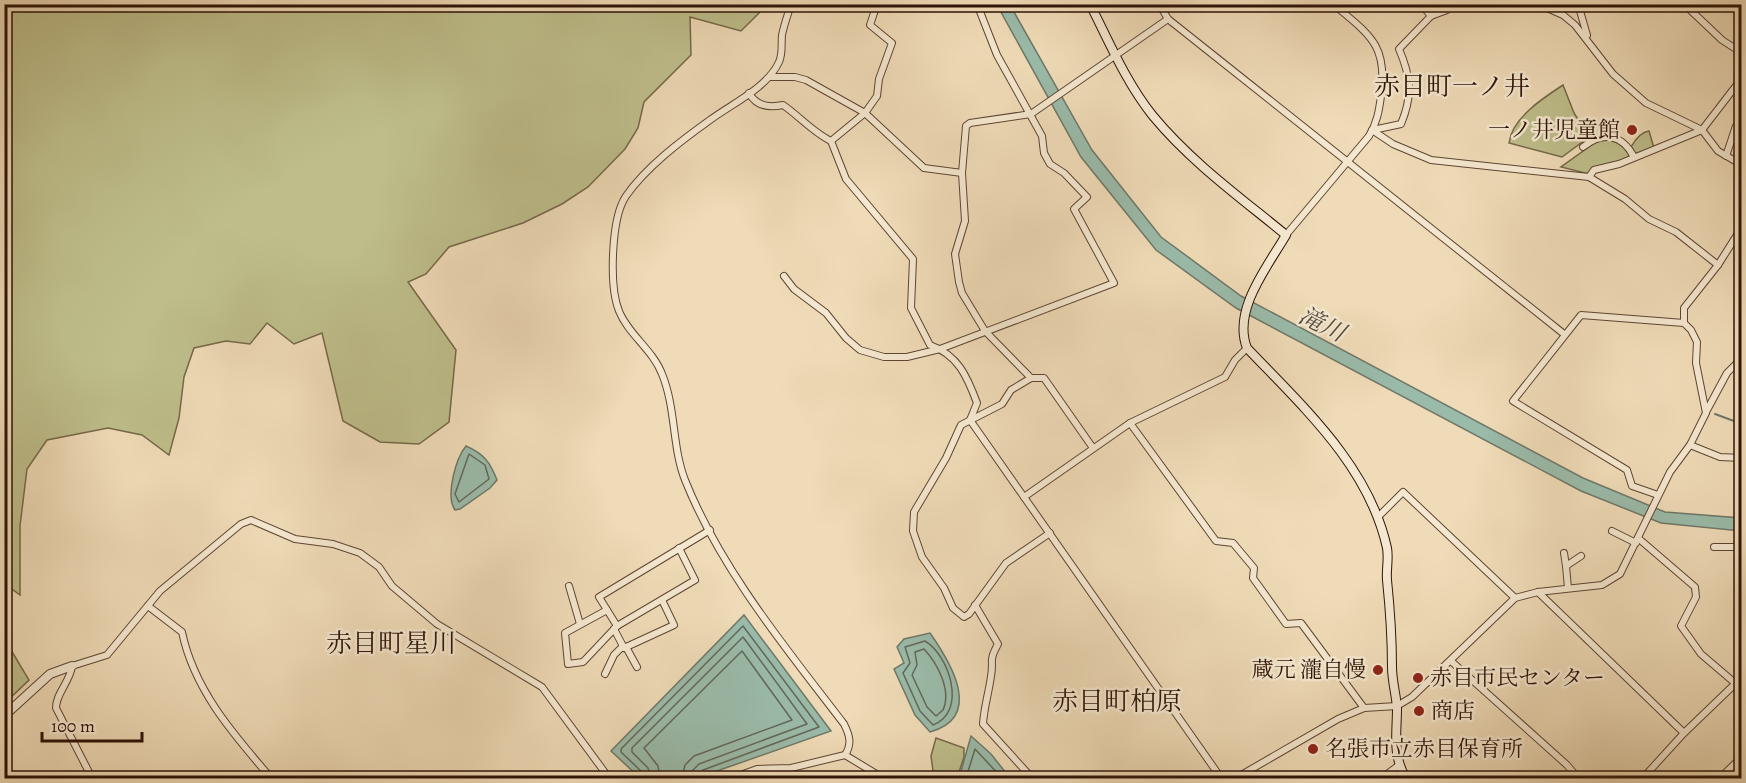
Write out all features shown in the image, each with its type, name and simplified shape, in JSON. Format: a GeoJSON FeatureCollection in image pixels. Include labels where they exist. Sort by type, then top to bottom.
{"type":"FeatureCollection","features":[{"type":"Feature","properties":{"kind":"main road"},"geometry":{"type":"LineString","coordinates":[[1090,4],[1116,55],[1152,114],[1176,142],[1286,235],[1251,296],[1244,327],[1248,348],[1322,425],[1336,443],[1378,517],[1388,550],[1386,574],[1393,648],[1392,668],[1397,706],[1398,766],[1406,778]]}},
{"type":"Feature","properties":{"kind":"street"},"geometry":{"type":"LineString","coordinates":[[732,778],[757,769],[791,768],[845,755],[850,747],[849,734],[737,577],[684,479],[669,393],[662,374],[652,354],[619,312],[615,297],[614,226],[625,197],[638,182],[707,122],[770,77],[779,61],[782,36],[791,4]]}},
{"type":"Feature","properties":{"kind":"street"},"geometry":{"type":"LineString","coordinates":[[831,141],[865,113],[877,96],[879,79],[892,43],[870,25],[877,4]]}},
{"type":"Feature","properties":{"kind":"street"},"geometry":{"type":"LineString","coordinates":[[784,276],[794,289],[826,313],[846,338],[860,350],[884,357],[907,357],[940,349],[1114,283],[1074,209],[1087,197],[1064,173],[1050,164],[1044,153],[1042,136],[1031,114],[1017,95],[997,55],[977,4]]}},
{"type":"Feature","properties":{"kind":"street"},"geometry":{"type":"LineString","coordinates":[[1159,4],[1168,19],[1564,333]]}},
{"type":"Feature","properties":{"kind":"street"},"geometry":{"type":"LineString","coordinates":[[1286,235],[1347,163],[1372,130],[1378,118],[1383,62],[1373,40],[1333,4]]}},
{"type":"Feature","properties":{"kind":"street"},"geometry":{"type":"LineString","coordinates":[[1421,4],[1431,16]]}},
{"type":"Feature","properties":{"kind":"street"},"geometry":{"type":"LineString","coordinates":[[1538,4],[1563,15],[1575,25],[1596,55],[1646,103],[1702,130],[1718,151],[1742,165]]}},
{"type":"Feature","properties":{"kind":"street"},"geometry":{"type":"LineString","coordinates":[[1578,4],[1583,26],[1596,55]]}},
{"type":"Feature","properties":{"kind":"street"},"geometry":{"type":"LineString","coordinates":[[1684,4],[1722,40],[1742,53]]}},
{"type":"Feature","properties":{"kind":"street"},"geometry":{"type":"LineString","coordinates":[[1372,130],[1401,124],[1409,93],[1410,74],[1399,49],[1431,16],[1447,10]]}},
{"type":"Feature","properties":{"kind":"street"},"geometry":{"type":"LineString","coordinates":[[1031,378],[985,331],[962,293],[959,282],[955,254],[965,221],[962,173],[966,126],[970,123],[1031,114],[1168,19]]}},
{"type":"Feature","properties":{"kind":"street"},"geometry":{"type":"LineString","coordinates":[[770,77],[795,77],[806,80],[865,113],[924,168],[962,173]]}},
{"type":"Feature","properties":{"kind":"street"},"geometry":{"type":"LineString","coordinates":[[1589,177],[1593,170],[1634,157],[1702,130],[1742,78]]}},
{"type":"Feature","properties":{"kind":"street"},"geometry":{"type":"LineString","coordinates":[[749,93],[753,100],[770,108],[783,105],[807,122],[820,136],[831,141],[846,179],[913,259],[911,308],[930,345],[940,349],[959,363],[967,376],[977,402],[970,420]]}},
{"type":"Feature","properties":{"kind":"street"},"geometry":{"type":"LineString","coordinates":[[1726,156],[1736,126],[1742,126]]}},
{"type":"Feature","properties":{"kind":"street"},"geometry":{"type":"LineString","coordinates":[[1372,130],[1393,144],[1431,160],[1589,177],[1625,200],[1649,219],[1676,232],[1719,265]]}},
{"type":"Feature","properties":{"kind":"street"},"geometry":{"type":"LineString","coordinates":[[1583,147],[1592,140],[1613,136],[1624,143],[1634,157]]}},
{"type":"Feature","properties":{"kind":"street"},"geometry":{"type":"LineString","coordinates":[[1684,323],[1684,308],[1719,265],[1742,227]]}},
{"type":"Feature","properties":{"kind":"street"},"geometry":{"type":"LineString","coordinates":[[1657,497],[1632,486],[1628,470],[1513,401],[1564,333],[1581,315],[1684,323],[1691,330],[1697,342],[1696,363],[1706,413]]}},
{"type":"Feature","properties":{"kind":"street"},"geometry":{"type":"LineString","coordinates":[[1024,497],[1130,423],[1225,377],[1235,360],[1248,348]]}},
{"type":"Feature","properties":{"kind":"street"},"geometry":{"type":"LineString","coordinates":[[1236,778],[1338,719],[1364,708],[1397,706],[1412,697],[1515,598],[1568,588],[1591,588],[1612,580],[1625,566],[1670,472],[1690,445],[1727,373],[1742,358]]}},
{"type":"Feature","properties":{"kind":"street"},"geometry":{"type":"LineString","coordinates":[[1050,533],[1006,563],[964,618],[958,615],[922,557],[912,531],[914,512],[946,458],[962,425],[1002,404],[1011,390],[1031,378],[1044,378],[1093,448]]}},
{"type":"Feature","properties":{"kind":"street"},"geometry":{"type":"LineString","coordinates":[[970,420],[1221,778]]}},
{"type":"Feature","properties":{"kind":"street"},"geometry":{"type":"LineString","coordinates":[[1130,423],[1216,541],[1233,543],[1254,568],[1253,578],[1286,624],[1301,622],[1364,708]]}},
{"type":"Feature","properties":{"kind":"street"},"geometry":{"type":"LineString","coordinates":[[1690,445],[1720,457],[1742,458]]}},
{"type":"Feature","properties":{"kind":"street"},"geometry":{"type":"LineString","coordinates":[[1378,517],[1403,492],[1515,598]]}},
{"type":"Feature","properties":{"kind":"street"},"geometry":{"type":"LineString","coordinates":[[4,716],[50,674],[107,655],[166,585],[241,524],[251,520],[295,539],[333,544],[360,553],[379,567],[392,586],[436,624],[542,687],[609,778]]}},
{"type":"Feature","properties":{"kind":"street"},"geometry":{"type":"LineString","coordinates":[[637,668],[599,597],[710,530]]}},
{"type":"Feature","properties":{"kind":"street"},"geometry":{"type":"LineString","coordinates":[[1611,531],[1637,540],[1695,587],[1695,597],[1682,626],[1701,654],[1742,689]]}},
{"type":"Feature","properties":{"kind":"street"},"geometry":{"type":"LineString","coordinates":[[1714,547],[1742,548]]}},
{"type":"Feature","properties":{"kind":"street"},"geometry":{"type":"LineString","coordinates":[[607,610],[565,633],[568,664],[583,662],[615,628],[695,580],[679,548]]}},
{"type":"Feature","properties":{"kind":"street"},"geometry":{"type":"LineString","coordinates":[[1564,553],[1568,588]]}},
{"type":"Feature","properties":{"kind":"street"},"geometry":{"type":"LineString","coordinates":[[1566,566],[1581,556]]}},
{"type":"Feature","properties":{"kind":"street"},"geometry":{"type":"LineString","coordinates":[[569,586],[580,624]]}},
{"type":"Feature","properties":{"kind":"street"},"geometry":{"type":"LineString","coordinates":[[1538,592],[1684,733]]}},
{"type":"Feature","properties":{"kind":"street"},"geometry":{"type":"LineString","coordinates":[[605,674],[614,655],[624,647],[674,625],[662,600]]}},
{"type":"Feature","properties":{"kind":"street"},"geometry":{"type":"LineString","coordinates":[[975,605],[998,644],[990,659],[992,675],[986,692],[983,724],[1032,778]]}},
{"type":"Feature","properties":{"kind":"street"},"geometry":{"type":"LineString","coordinates":[[148,606],[182,632],[187,655],[209,701],[271,778]]}},
{"type":"Feature","properties":{"kind":"street"},"geometry":{"type":"LineString","coordinates":[[1451,661],[1567,765],[1578,778]]}},
{"type":"Feature","properties":{"kind":"street"},"geometry":{"type":"LineString","coordinates":[[72,666],[70,679],[57,699],[56,708],[92,778]]}},
{"type":"Feature","properties":{"kind":"street"},"geometry":{"type":"LineString","coordinates":[[1643,778],[1684,733],[1736,683]]}},
{"type":"Feature","properties":{"kind":"street"},"geometry":{"type":"LineString","coordinates":[[845,755],[883,778]]}},
{"type":"Feature","properties":{"kind":"street"},"geometry":{"type":"LineString","coordinates":[[1720,778],[1742,757]]}},
{"type":"Feature","properties":{"kind":"street"},"geometry":{"type":"LineString","coordinates":[[1383,778],[1398,766]]}},
{"type":"Feature","properties":{"kind":"green space"},"geometry":{"type":"Polygon","coordinates":[[[4,5],[763,5],[759,13],[741,31],[690,17],[691,55],[644,102],[638,128],[625,149],[588,187],[562,204],[523,223],[449,247],[426,274],[408,282],[456,350],[449,422],[419,444],[380,442],[343,421],[322,333],[294,344],[267,323],[250,344],[226,341],[194,348],[184,377],[179,418],[169,455],[142,435],[108,428],[47,440],[27,469],[20,526],[20,595],[4,583],[4,5]]]}},
{"type":"Feature","properties":{"kind":"green space"},"geometry":{"type":"Polygon","coordinates":[[[1563,85],[1574,113],[1589,137],[1562,157],[1509,143],[1511,134],[1522,117],[1538,102],[1563,85]]]}},
{"type":"Feature","properties":{"kind":"green space"},"geometry":{"type":"Polygon","coordinates":[[[1649,131],[1654,148],[1635,154],[1631,147],[1636,139],[1649,131]]]}},
{"type":"Feature","properties":{"kind":"green space"},"geometry":{"type":"Polygon","coordinates":[[[1600,139],[1618,143],[1630,157],[1589,174],[1561,167],[1600,139]]]}},
{"type":"Feature","properties":{"kind":"green space"},"geometry":{"type":"Polygon","coordinates":[[[5,640],[29,680],[5,703],[5,640]]]}},
{"type":"Feature","properties":{"kind":"green space"},"geometry":{"type":"Polygon","coordinates":[[[936,738],[964,748],[964,757],[957,778],[934,778],[931,756],[936,738]]]}},
{"type":"Feature","properties":{"kind":"water"},"geometry":{"type":"Polygon","coordinates":[[[997,5],[1010,5],[1092,150],[1161,237],[1241,296],[1583,478],[1665,512],[1741,518],[1741,531],[1661,523],[1581,491],[1236,308],[1156,250],[1081,157],[997,5]]]}},
{"type":"Feature","properties":{"kind":"water"},"geometry":{"type":"Polygon","coordinates":[[[466,446],[486,459],[497,480],[490,488],[460,509],[455,510],[452,504],[451,487],[459,459],[466,446]]]}},
{"type":"Feature","properties":{"kind":"water"},"geometry":{"type":"Polygon","coordinates":[[[744,615],[831,731],[697,778],[640,778],[611,751],[744,615]]]}},
{"type":"Feature","properties":{"kind":"water"},"geometry":{"type":"Polygon","coordinates":[[[930,633],[953,674],[958,688],[959,702],[956,714],[946,725],[930,732],[915,715],[894,669],[904,663],[897,647],[904,639],[930,633]]]}},
{"type":"Feature","properties":{"kind":"water"},"geometry":{"type":"Polygon","coordinates":[[[971,736],[991,754],[1010,778],[959,778],[971,736]]]}},
{"type":"Feature","properties":{"kind":"waterway"},"geometry":{"type":"LineString","coordinates":[[1715,414],[1742,424]]}},
{"type":"Feature","properties":{"kind":"place","name":"一ノ井児童館"},"geometry":{"type":"Point","coordinates":[1632,130]}},
{"type":"Feature","properties":{"kind":"place","name":"蔵元 瀧自慢"},"geometry":{"type":"Point","coordinates":[1378,670]}},
{"type":"Feature","properties":{"kind":"place","name":"赤目市民センター"},"geometry":{"type":"Point","coordinates":[1418,678]}},
{"type":"Feature","properties":{"kind":"place","name":"商店"},"geometry":{"type":"Point","coordinates":[1419,711]}},
{"type":"Feature","properties":{"kind":"place","name":"名張市立赤目保育所"},"geometry":{"type":"Point","coordinates":[1313,749]}},
{"type":"Feature","properties":{"kind":"district","name":"赤目町一ノ井"},"geometry":{"type":"Point","coordinates":[1452,86]}},
{"type":"Feature","properties":{"kind":"district","name":"赤目町星川"},"geometry":{"type":"Point","coordinates":[391,643]}},
{"type":"Feature","properties":{"kind":"district","name":"赤目町柏原"},"geometry":{"type":"Point","coordinates":[1117,701]}},
{"type":"Feature","properties":{"kind":"water label","name":"滝川"},"geometry":{"type":"Point","coordinates":[1322,324]}}]}
